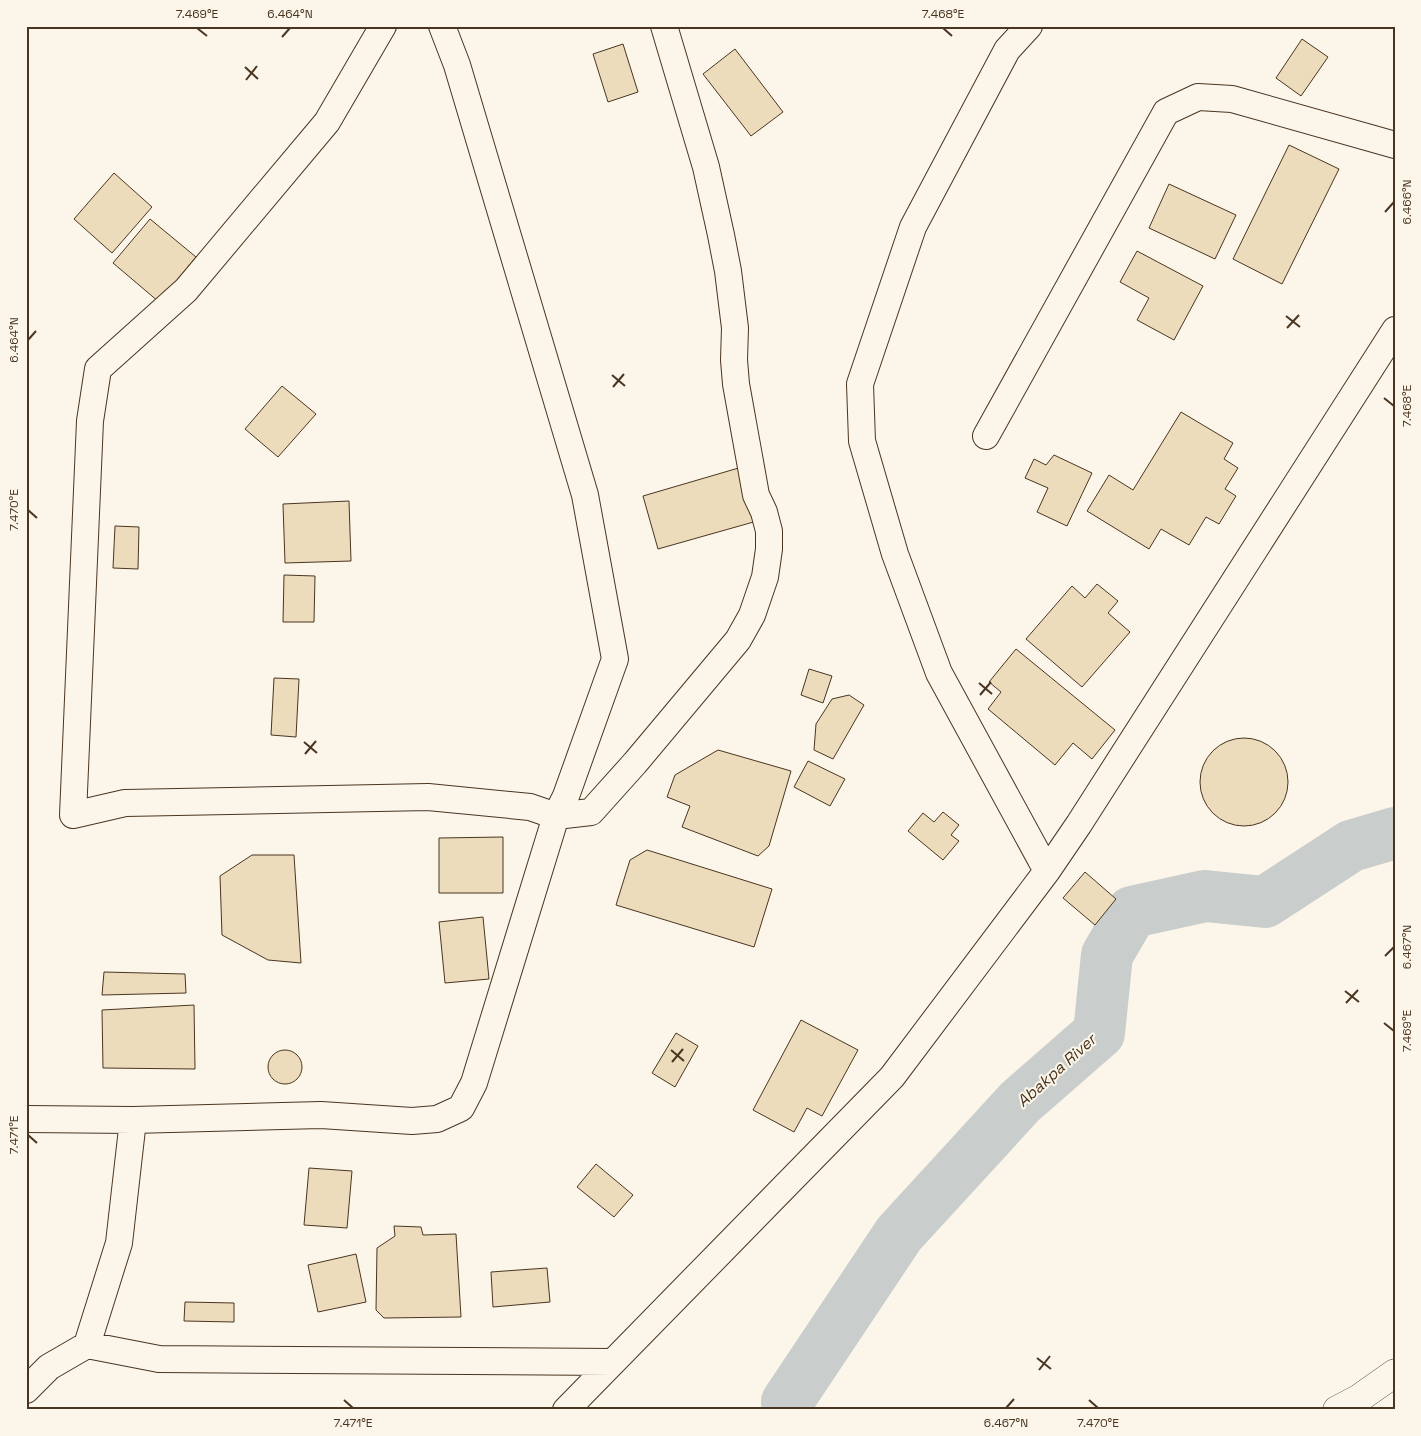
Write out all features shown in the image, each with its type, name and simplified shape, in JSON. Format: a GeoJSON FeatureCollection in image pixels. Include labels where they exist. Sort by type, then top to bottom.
{"type":"FeatureCollection","features":[{"type":"Feature","properties":{"kind":"highway"},"geometry":{"type":"LineString","coordinates":[[1337,1410],[1358,1399],[1395,1373]]}},
{"type":"Feature","properties":{"kind":"street"},"geometry":{"type":"LineString","coordinates":[[383,26],[327,122],[186,290],[98,369],[90,421],[74,815],[125,803],[428,796],[530,807],[556,816],[591,812],[635,763],[738,640],[752,616],[765,577],[769,549],[769,531],[764,512],[756,495],[736,384],[734,360],[735,328],[728,271],[721,235],[706,167],[664,26]]}},
{"type":"Feature","properties":{"kind":"street"},"geometry":{"type":"LineString","coordinates":[[26,1119],[134,1120],[321,1116],[412,1122],[437,1119],[461,1108],[474,1083],[556,816],[566,796],[615,659],[585,496],[457,65],[442,26]]}},
{"type":"Feature","properties":{"kind":"street"},"geometry":{"type":"LineString","coordinates":[[1030,26],[1007,50],[913,228],[860,384],[862,441],[895,554],[939,673],[1047,871]]}},
{"type":"Feature","properties":{"kind":"street"},"geometry":{"type":"LineString","coordinates":[[986,436],[1166,112],[1198,98],[1232,99],[1395,145]]}},
{"type":"Feature","properties":{"kind":"street"},"geometry":{"type":"LineString","coordinates":[[566,1410],[892,1077],[1047,871],[1079,824],[1395,330]]}},
{"type":"Feature","properties":{"kind":"street"},"geometry":{"type":"LineString","coordinates":[[88,1345],[119,1243],[134,1120]]}},
{"type":"Feature","properties":{"kind":"street"},"geometry":{"type":"LineString","coordinates":[[26,1390],[49,1368],[88,1345],[159,1360],[613,1362]]}},
{"type":"Feature","properties":{"kind":"building"},"geometry":{"type":"Polygon","coordinates":[[[1302,39],[1328,57],[1301,96],[1276,78],[1302,39]]]}},
{"type":"Feature","properties":{"kind":"building"},"geometry":{"type":"Polygon","coordinates":[[[623,44],[638,92],[608,102],[593,54],[623,44]]]}},
{"type":"Feature","properties":{"kind":"building"},"geometry":{"type":"Polygon","coordinates":[[[735,49],[783,112],[751,136],[703,74],[735,49]]]}},
{"type":"Feature","properties":{"kind":"building"},"geometry":{"type":"Polygon","coordinates":[[[1289,145],[1339,169],[1282,284],[1233,259],[1289,145]]]}},
{"type":"Feature","properties":{"kind":"building"},"geometry":{"type":"Polygon","coordinates":[[[114,173],[152,207],[112,253],[74,219],[114,173]]]}},
{"type":"Feature","properties":{"kind":"building"},"geometry":{"type":"Polygon","coordinates":[[[1169,184],[1236,215],[1215,259],[1149,228],[1169,184]]]}},
{"type":"Feature","properties":{"kind":"building"},"geometry":{"type":"Polygon","coordinates":[[[150,219],[196,257],[159,302],[113,263],[150,219]]]}},
{"type":"Feature","properties":{"kind":"building"},"geometry":{"type":"Polygon","coordinates":[[[1137,251],[1203,286],[1174,340],[1137,320],[1149,298],[1120,282],[1137,251]]]}},
{"type":"Feature","properties":{"kind":"building"},"geometry":{"type":"Polygon","coordinates":[[[282,386],[316,414],[278,457],[245,429],[282,386]]]}},
{"type":"Feature","properties":{"kind":"building"},"geometry":{"type":"Polygon","coordinates":[[[1181,412],[1233,443],[1224,459],[1238,468],[1225,489],[1236,496],[1219,524],[1206,517],[1189,545],[1161,529],[1149,549],[1087,511],[1109,475],[1133,490],[1181,412]]]}},
{"type":"Feature","properties":{"kind":"building"},"geometry":{"type":"Polygon","coordinates":[[[1054,455],[1092,473],[1067,526],[1037,512],[1048,488],[1025,478],[1034,459],[1046,465],[1054,455]]]}},
{"type":"Feature","properties":{"kind":"building"},"geometry":{"type":"Polygon","coordinates":[[[742,467],[757,521],[658,549],[643,496],[742,467]]]}},
{"type":"Feature","properties":{"kind":"building"},"geometry":{"type":"Polygon","coordinates":[[[349,501],[351,561],[285,563],[283,504],[349,501]]]}},
{"type":"Feature","properties":{"kind":"building"},"geometry":{"type":"Polygon","coordinates":[[[115,526],[139,527],[138,569],[113,568],[115,526]]]}},
{"type":"Feature","properties":{"kind":"building"},"geometry":{"type":"Polygon","coordinates":[[[284,575],[315,576],[314,622],[283,622],[284,575]]]}},
{"type":"Feature","properties":{"kind":"building"},"geometry":{"type":"Polygon","coordinates":[[[1097,584],[1118,601],[1108,613],[1130,632],[1082,687],[1026,639],[1072,586],[1085,598],[1097,584]]]}},
{"type":"Feature","properties":{"kind":"building"},"geometry":{"type":"Polygon","coordinates":[[[1016,649],[1115,730],[1092,759],[1073,743],[1055,765],[988,709],[1001,692],[989,682],[1016,649]]]}},
{"type":"Feature","properties":{"kind":"building"},"geometry":{"type":"Polygon","coordinates":[[[809,669],[832,676],[823,703],[801,695],[809,669]]]}},
{"type":"Feature","properties":{"kind":"building"},"geometry":{"type":"Polygon","coordinates":[[[274,678],[299,679],[296,737],[271,735],[274,678]]]}},
{"type":"Feature","properties":{"kind":"building"},"geometry":{"type":"Polygon","coordinates":[[[849,695],[864,705],[833,759],[814,750],[816,724],[832,699],[849,695]]]}},
{"type":"Feature","properties":{"kind":"building"},"geometry":{"type":"Polygon","coordinates":[[[1244,738],[1261,741],[1269,745],[1281,757],[1285,765],[1288,782],[1285,799],[1281,807],[1269,819],[1261,823],[1244,826],[1227,823],[1219,819],[1207,807],[1203,799],[1200,782],[1203,765],[1207,757],[1219,745],[1227,741],[1244,738]]]}},
{"type":"Feature","properties":{"kind":"building"},"geometry":{"type":"Polygon","coordinates":[[[718,750],[791,771],[769,846],[758,856],[682,827],[690,806],[667,797],[675,775],[718,750]]]}},
{"type":"Feature","properties":{"kind":"building"},"geometry":{"type":"Polygon","coordinates":[[[808,761],[845,779],[830,806],[794,787],[808,761]]]}},
{"type":"Feature","properties":{"kind":"building"},"geometry":{"type":"Polygon","coordinates":[[[943,812],[959,825],[951,835],[959,841],[943,860],[908,831],[923,813],[934,822],[943,812]]]}},
{"type":"Feature","properties":{"kind":"building"},"geometry":{"type":"Polygon","coordinates":[[[503,837],[503,893],[439,893],[439,838],[503,837]]]}},
{"type":"Feature","properties":{"kind":"building"},"geometry":{"type":"Polygon","coordinates":[[[647,850],[772,889],[754,947],[616,905],[630,860],[647,850]]]}},
{"type":"Feature","properties":{"kind":"building"},"geometry":{"type":"Polygon","coordinates":[[[252,855],[294,855],[301,963],[268,960],[222,935],[220,876],[252,855]]]}},
{"type":"Feature","properties":{"kind":"building"},"geometry":{"type":"Polygon","coordinates":[[[1085,872],[1116,899],[1095,925],[1063,898],[1085,872]]]}},
{"type":"Feature","properties":{"kind":"building"},"geometry":{"type":"Polygon","coordinates":[[[483,917],[489,979],[445,983],[439,922],[483,917]]]}},
{"type":"Feature","properties":{"kind":"building"},"geometry":{"type":"Polygon","coordinates":[[[104,972],[185,974],[186,993],[102,995],[104,972]]]}},
{"type":"Feature","properties":{"kind":"building"},"geometry":{"type":"Polygon","coordinates":[[[194,1005],[195,1069],[103,1068],[102,1010],[194,1005]]]}},
{"type":"Feature","properties":{"kind":"building"},"geometry":{"type":"Polygon","coordinates":[[[801,1020],[858,1050],[822,1116],[807,1108],[794,1132],[753,1110],[801,1020]]]}},
{"type":"Feature","properties":{"kind":"building"},"geometry":{"type":"Polygon","coordinates":[[[676,1033],[698,1046],[675,1087],[652,1073],[676,1033]]]}},
{"type":"Feature","properties":{"kind":"building"},"geometry":{"type":"Polygon","coordinates":[[[285,1050],[292,1051],[297,1055],[301,1060],[301,1074],[297,1079],[292,1083],[285,1084],[278,1083],[273,1079],[269,1074],[268,1067],[269,1060],[273,1055],[278,1051],[285,1050]]]}},
{"type":"Feature","properties":{"kind":"building"},"geometry":{"type":"Polygon","coordinates":[[[596,1164],[633,1195],[614,1217],[577,1187],[596,1164]]]}},
{"type":"Feature","properties":{"kind":"building"},"geometry":{"type":"Polygon","coordinates":[[[309,1168],[352,1171],[347,1228],[304,1225],[309,1168]]]}},
{"type":"Feature","properties":{"kind":"building"},"geometry":{"type":"Polygon","coordinates":[[[394,1226],[421,1227],[423,1235],[456,1234],[461,1317],[384,1318],[376,1310],[377,1248],[395,1236],[394,1226]]]}},
{"type":"Feature","properties":{"kind":"building"},"geometry":{"type":"Polygon","coordinates":[[[356,1254],[366,1302],[318,1312],[308,1265],[356,1254]]]}},
{"type":"Feature","properties":{"kind":"building"},"geometry":{"type":"Polygon","coordinates":[[[547,1268],[550,1302],[493,1307],[491,1272],[547,1268]]]}},
{"type":"Feature","properties":{"kind":"building"},"geometry":{"type":"Polygon","coordinates":[[[185,1302],[234,1303],[234,1322],[184,1321],[185,1302]]]}},
{"type":"Feature","properties":{"kind":"waterway","name":"Abakpa River"},"geometry":{"type":"LineString","coordinates":[[789,1410],[787,1402],[899,1234],[1020,1102],[1099,1033],[1107,955],[1132,912],[1205,896],[1265,902],[1351,846],[1395,833]]}}]}
